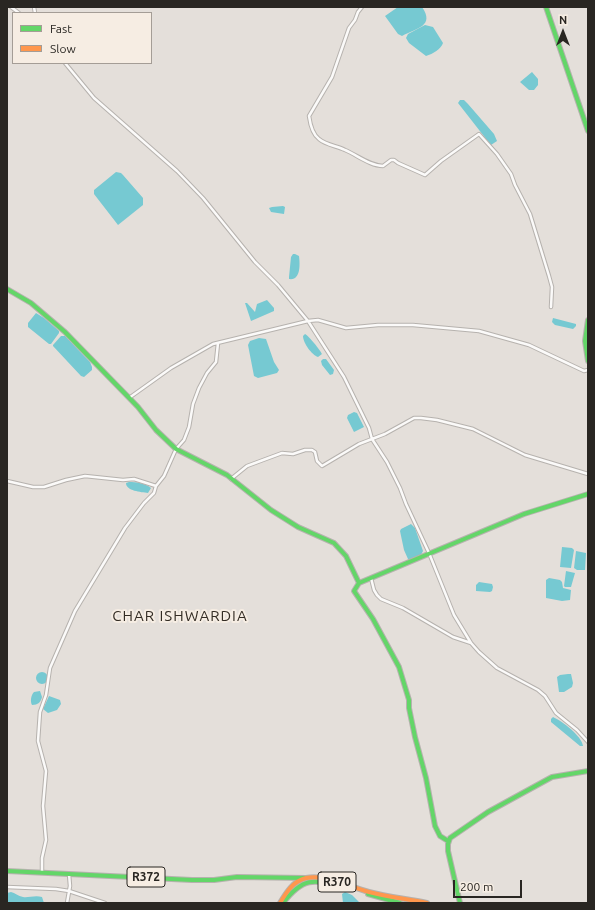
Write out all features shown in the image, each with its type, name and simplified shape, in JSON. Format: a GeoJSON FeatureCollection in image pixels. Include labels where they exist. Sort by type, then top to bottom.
{"type":"FeatureCollection","features":[{"type":"Feature","properties":{"kind":"street"},"geometry":{"type":"LineString","coordinates":[[362,7],[349,28],[332,77],[309,116],[313,131],[318,139],[345,150],[374,165],[383,166],[391,160],[394,160],[425,175],[441,161],[479,134],[497,154],[511,174],[530,214],[552,287],[551,307]]}},
{"type":"Feature","properties":{"kind":"street"},"geometry":{"type":"LineString","coordinates":[[546,7],[588,131]]}},
{"type":"Feature","properties":{"kind":"street"},"geometry":{"type":"LineString","coordinates":[[66,64],[94,98],[177,171],[203,198],[255,262],[278,285],[308,321],[344,377],[369,428],[372,439],[385,458],[400,488],[429,553],[454,615],[471,643],[497,668],[543,694],[556,713],[577,730],[588,742]]}},
{"type":"Feature","properties":{"kind":"street"},"geometry":{"type":"LineString","coordinates":[[7,289],[32,303],[65,332],[129,398],[156,430],[176,449],[214,468],[231,479],[270,510],[298,527],[334,543],[346,556],[359,583]]}},
{"type":"Feature","properties":{"kind":"street"},"geometry":{"type":"LineString","coordinates":[[129,398],[171,368],[213,344],[308,321],[318,320],[346,328],[378,325],[413,325],[479,331],[529,345],[584,370],[588,370]]}},
{"type":"Feature","properties":{"kind":"street"},"geometry":{"type":"LineString","coordinates":[[588,320],[585,332],[588,361]]}},
{"type":"Feature","properties":{"kind":"street"},"geometry":{"type":"LineString","coordinates":[[42,873],[42,858],[46,840],[43,806],[46,771],[39,747],[38,737],[40,712],[46,695],[50,668],[76,611],[125,528],[144,503],[154,494],[156,486],[164,476],[176,449],[184,440],[189,427],[193,404],[202,381],[216,362],[218,343]]}},
{"type":"Feature","properties":{"kind":"street"},"geometry":{"type":"LineString","coordinates":[[231,479],[247,466],[282,453],[293,454],[305,450],[312,450],[315,452],[317,461],[322,466],[359,444],[414,418],[437,420],[473,429],[534,459],[588,474]]}},
{"type":"Feature","properties":{"kind":"street"},"geometry":{"type":"LineString","coordinates":[[7,481],[33,487],[44,487],[85,476],[134,480],[156,486]]}},
{"type":"Feature","properties":{"kind":"street"},"geometry":{"type":"LineString","coordinates":[[448,841],[440,836],[435,826],[426,778],[415,737],[407,688],[399,667],[373,618],[356,597],[354,591],[359,583],[429,553],[524,514],[588,494]]}},
{"type":"Feature","properties":{"kind":"street"},"geometry":{"type":"LineString","coordinates":[[371,578],[374,590],[377,596],[381,599],[403,608],[453,637],[471,643]]}},
{"type":"Feature","properties":{"kind":"street"},"geometry":{"type":"LineString","coordinates":[[460,903],[459,892],[448,853],[448,841],[488,812],[552,777],[588,771]]}},
{"type":"Feature","properties":{"kind":"street","name":"R372"},"geometry":{"type":"LineString","coordinates":[[7,871],[108,874],[192,880],[214,880],[237,877],[306,878]]}},
{"type":"Feature","properties":{"kind":"street"},"geometry":{"type":"LineString","coordinates":[[67,903],[69,874]]}},
{"type":"Feature","properties":{"kind":"street"},"geometry":{"type":"LineString","coordinates":[[285,877],[289,880],[292,888]]}},
{"type":"Feature","properties":{"kind":"street","name":"R370"},"geometry":{"type":"LineString","coordinates":[[280,903],[292,888],[301,880],[306,878],[314,878],[369,892],[427,903]]}},
{"type":"Feature","properties":{"kind":"street","name":"R370"},"geometry":{"type":"LineString","coordinates":[[283,903],[292,888],[304,882],[310,881],[321,881],[400,903]]}},
{"type":"Feature","properties":{"kind":"street"},"geometry":{"type":"LineString","coordinates":[[7,887],[48,888],[69,891],[105,903]]}},
{"type":"Feature","properties":{"kind":"water"},"geometry":{"type":"Polygon","coordinates":[[[398,7],[422,7],[426,18],[425,22],[422,26],[402,36],[398,34],[385,16],[398,7]]]}},
{"type":"Feature","properties":{"kind":"water"},"geometry":{"type":"Polygon","coordinates":[[[425,25],[433,27],[443,43],[436,51],[426,56],[409,43],[406,38],[408,34],[425,25]]]}},
{"type":"Feature","properties":{"kind":"water"},"geometry":{"type":"Polygon","coordinates":[[[532,72],[538,79],[538,85],[534,90],[529,90],[520,82],[532,72]]]}},
{"type":"Feature","properties":{"kind":"water"},"geometry":{"type":"Polygon","coordinates":[[[460,100],[464,100],[468,104],[494,134],[497,141],[491,145],[490,144],[458,103],[460,100]]]}},
{"type":"Feature","properties":{"kind":"water"},"geometry":{"type":"Polygon","coordinates":[[[116,172],[121,173],[143,198],[143,205],[118,225],[94,194],[94,190],[116,172]]]}},
{"type":"Feature","properties":{"kind":"water"},"geometry":{"type":"Polygon","coordinates":[[[272,207],[285,207],[284,214],[271,212],[269,208],[272,207]]]}},
{"type":"Feature","properties":{"kind":"water"},"geometry":{"type":"Polygon","coordinates":[[[293,254],[299,256],[299,271],[296,277],[289,279],[291,257],[293,254]]]}},
{"type":"Feature","properties":{"kind":"water"},"geometry":{"type":"Polygon","coordinates":[[[267,300],[274,308],[274,311],[251,321],[245,303],[247,303],[255,312],[257,304],[267,300]]]}},
{"type":"Feature","properties":{"kind":"water"},"geometry":{"type":"Polygon","coordinates":[[[36,313],[59,331],[51,344],[28,327],[28,323],[36,313]]]}},
{"type":"Feature","properties":{"kind":"water"},"geometry":{"type":"Polygon","coordinates":[[[553,318],[576,324],[576,326],[573,329],[555,325],[552,322],[553,318]]]}},
{"type":"Feature","properties":{"kind":"water"},"geometry":{"type":"Polygon","coordinates":[[[305,334],[322,354],[318,357],[313,354],[306,345],[303,339],[305,334]]]}},
{"type":"Feature","properties":{"kind":"water"},"geometry":{"type":"Polygon","coordinates":[[[61,336],[65,336],[90,362],[92,370],[84,377],[81,376],[53,346],[61,336]]]}},
{"type":"Feature","properties":{"kind":"water"},"geometry":{"type":"Polygon","coordinates":[[[259,338],[266,339],[274,362],[279,370],[277,373],[258,378],[254,376],[248,345],[250,341],[259,338]]]}},
{"type":"Feature","properties":{"kind":"water"},"geometry":{"type":"Polygon","coordinates":[[[326,359],[334,370],[333,374],[330,375],[322,365],[321,361],[326,359]]]}},
{"type":"Feature","properties":{"kind":"water"},"geometry":{"type":"Polygon","coordinates":[[[354,412],[357,413],[364,427],[354,432],[347,418],[348,415],[354,412]]]}},
{"type":"Feature","properties":{"kind":"water"},"geometry":{"type":"Polygon","coordinates":[[[126,483],[143,484],[151,488],[148,493],[134,491],[128,488],[126,483]]]}},
{"type":"Feature","properties":{"kind":"water"},"geometry":{"type":"Polygon","coordinates":[[[411,524],[415,528],[423,551],[421,555],[410,560],[408,559],[404,550],[400,531],[411,524]]]}},
{"type":"Feature","properties":{"kind":"water"},"geometry":{"type":"Polygon","coordinates":[[[562,547],[572,548],[574,550],[571,568],[560,567],[562,547]]]}},
{"type":"Feature","properties":{"kind":"water"},"geometry":{"type":"Polygon","coordinates":[[[576,551],[586,553],[585,570],[577,570],[574,568],[576,551]]]}},
{"type":"Feature","properties":{"kind":"water"},"geometry":{"type":"Polygon","coordinates":[[[566,571],[575,573],[571,587],[564,586],[566,571]]]}},
{"type":"Feature","properties":{"kind":"water"},"geometry":{"type":"Polygon","coordinates":[[[549,578],[560,580],[563,588],[571,590],[570,600],[562,601],[546,598],[546,580],[549,578]]]}},
{"type":"Feature","properties":{"kind":"water"},"geometry":{"type":"Polygon","coordinates":[[[479,582],[492,584],[492,591],[476,591],[476,585],[479,582]]]}},
{"type":"Feature","properties":{"kind":"water"},"geometry":{"type":"Polygon","coordinates":[[[40,672],[44,672],[48,678],[44,684],[40,684],[36,680],[36,676],[40,672]]]}},
{"type":"Feature","properties":{"kind":"water"},"geometry":{"type":"Polygon","coordinates":[[[571,674],[573,683],[572,687],[564,692],[559,692],[557,677],[560,675],[571,674]]]}},
{"type":"Feature","properties":{"kind":"water"},"geometry":{"type":"Polygon","coordinates":[[[40,691],[42,697],[41,700],[38,704],[32,705],[31,700],[33,693],[40,691]]]}},
{"type":"Feature","properties":{"kind":"water"},"geometry":{"type":"Polygon","coordinates":[[[49,696],[60,700],[61,704],[57,710],[48,713],[43,709],[49,696]]]}},
{"type":"Feature","properties":{"kind":"water"},"geometry":{"type":"Polygon","coordinates":[[[553,717],[575,733],[582,742],[583,746],[580,746],[551,722],[553,717]]]}},
{"type":"Feature","properties":{"kind":"water"},"geometry":{"type":"Polygon","coordinates":[[[11,892],[23,897],[42,897],[44,903],[7,903],[7,893],[11,892]]]}},
{"type":"Feature","properties":{"kind":"water"},"geometry":{"type":"Polygon","coordinates":[[[345,892],[352,895],[360,903],[343,903],[342,894],[345,892]]]}},
{"type":"Feature","properties":{"kind":"traffic: fast"},"geometry":{"type":"LineString","coordinates":[[546,7],[588,131]]}},
{"type":"Feature","properties":{"kind":"traffic: fast"},"geometry":{"type":"LineString","coordinates":[[7,289],[31,303],[65,332],[138,407],[156,430],[176,449],[227,475],[271,510],[298,527],[334,543],[346,556],[359,583]]}},
{"type":"Feature","properties":{"kind":"traffic: fast"},"geometry":{"type":"LineString","coordinates":[[588,320],[585,341],[588,361]]}},
{"type":"Feature","properties":{"kind":"traffic: fast"},"geometry":{"type":"LineString","coordinates":[[448,841],[440,836],[435,826],[426,778],[409,708],[409,700],[399,667],[373,619],[354,591],[359,583],[524,514],[588,494]]}},
{"type":"Feature","properties":{"kind":"traffic: fast"},"geometry":{"type":"LineString","coordinates":[[460,903],[448,851],[450,838],[488,812],[552,777],[588,771]]}},
{"type":"Feature","properties":{"kind":"traffic: fast"},"geometry":{"type":"LineString","coordinates":[[7,871],[192,880],[214,880],[237,877],[306,878]]}},
{"type":"Feature","properties":{"kind":"traffic: fast"},"geometry":{"type":"LineString","coordinates":[[283,903],[297,888],[309,882],[324,882],[343,887]]}},
{"type":"Feature","properties":{"kind":"traffic: fast"},"geometry":{"type":"LineString","coordinates":[[368,894],[400,903]]}},
{"type":"Feature","properties":{"kind":"traffic: slow"},"geometry":{"type":"LineString","coordinates":[[280,903],[290,888],[297,882],[306,878],[314,877],[330,879],[376,894],[427,903]]}},
{"type":"Feature","properties":{"kind":"district","name":"CHAR ISHWARDIA"},"geometry":{"type":"Point","coordinates":[180,616]}}]}
